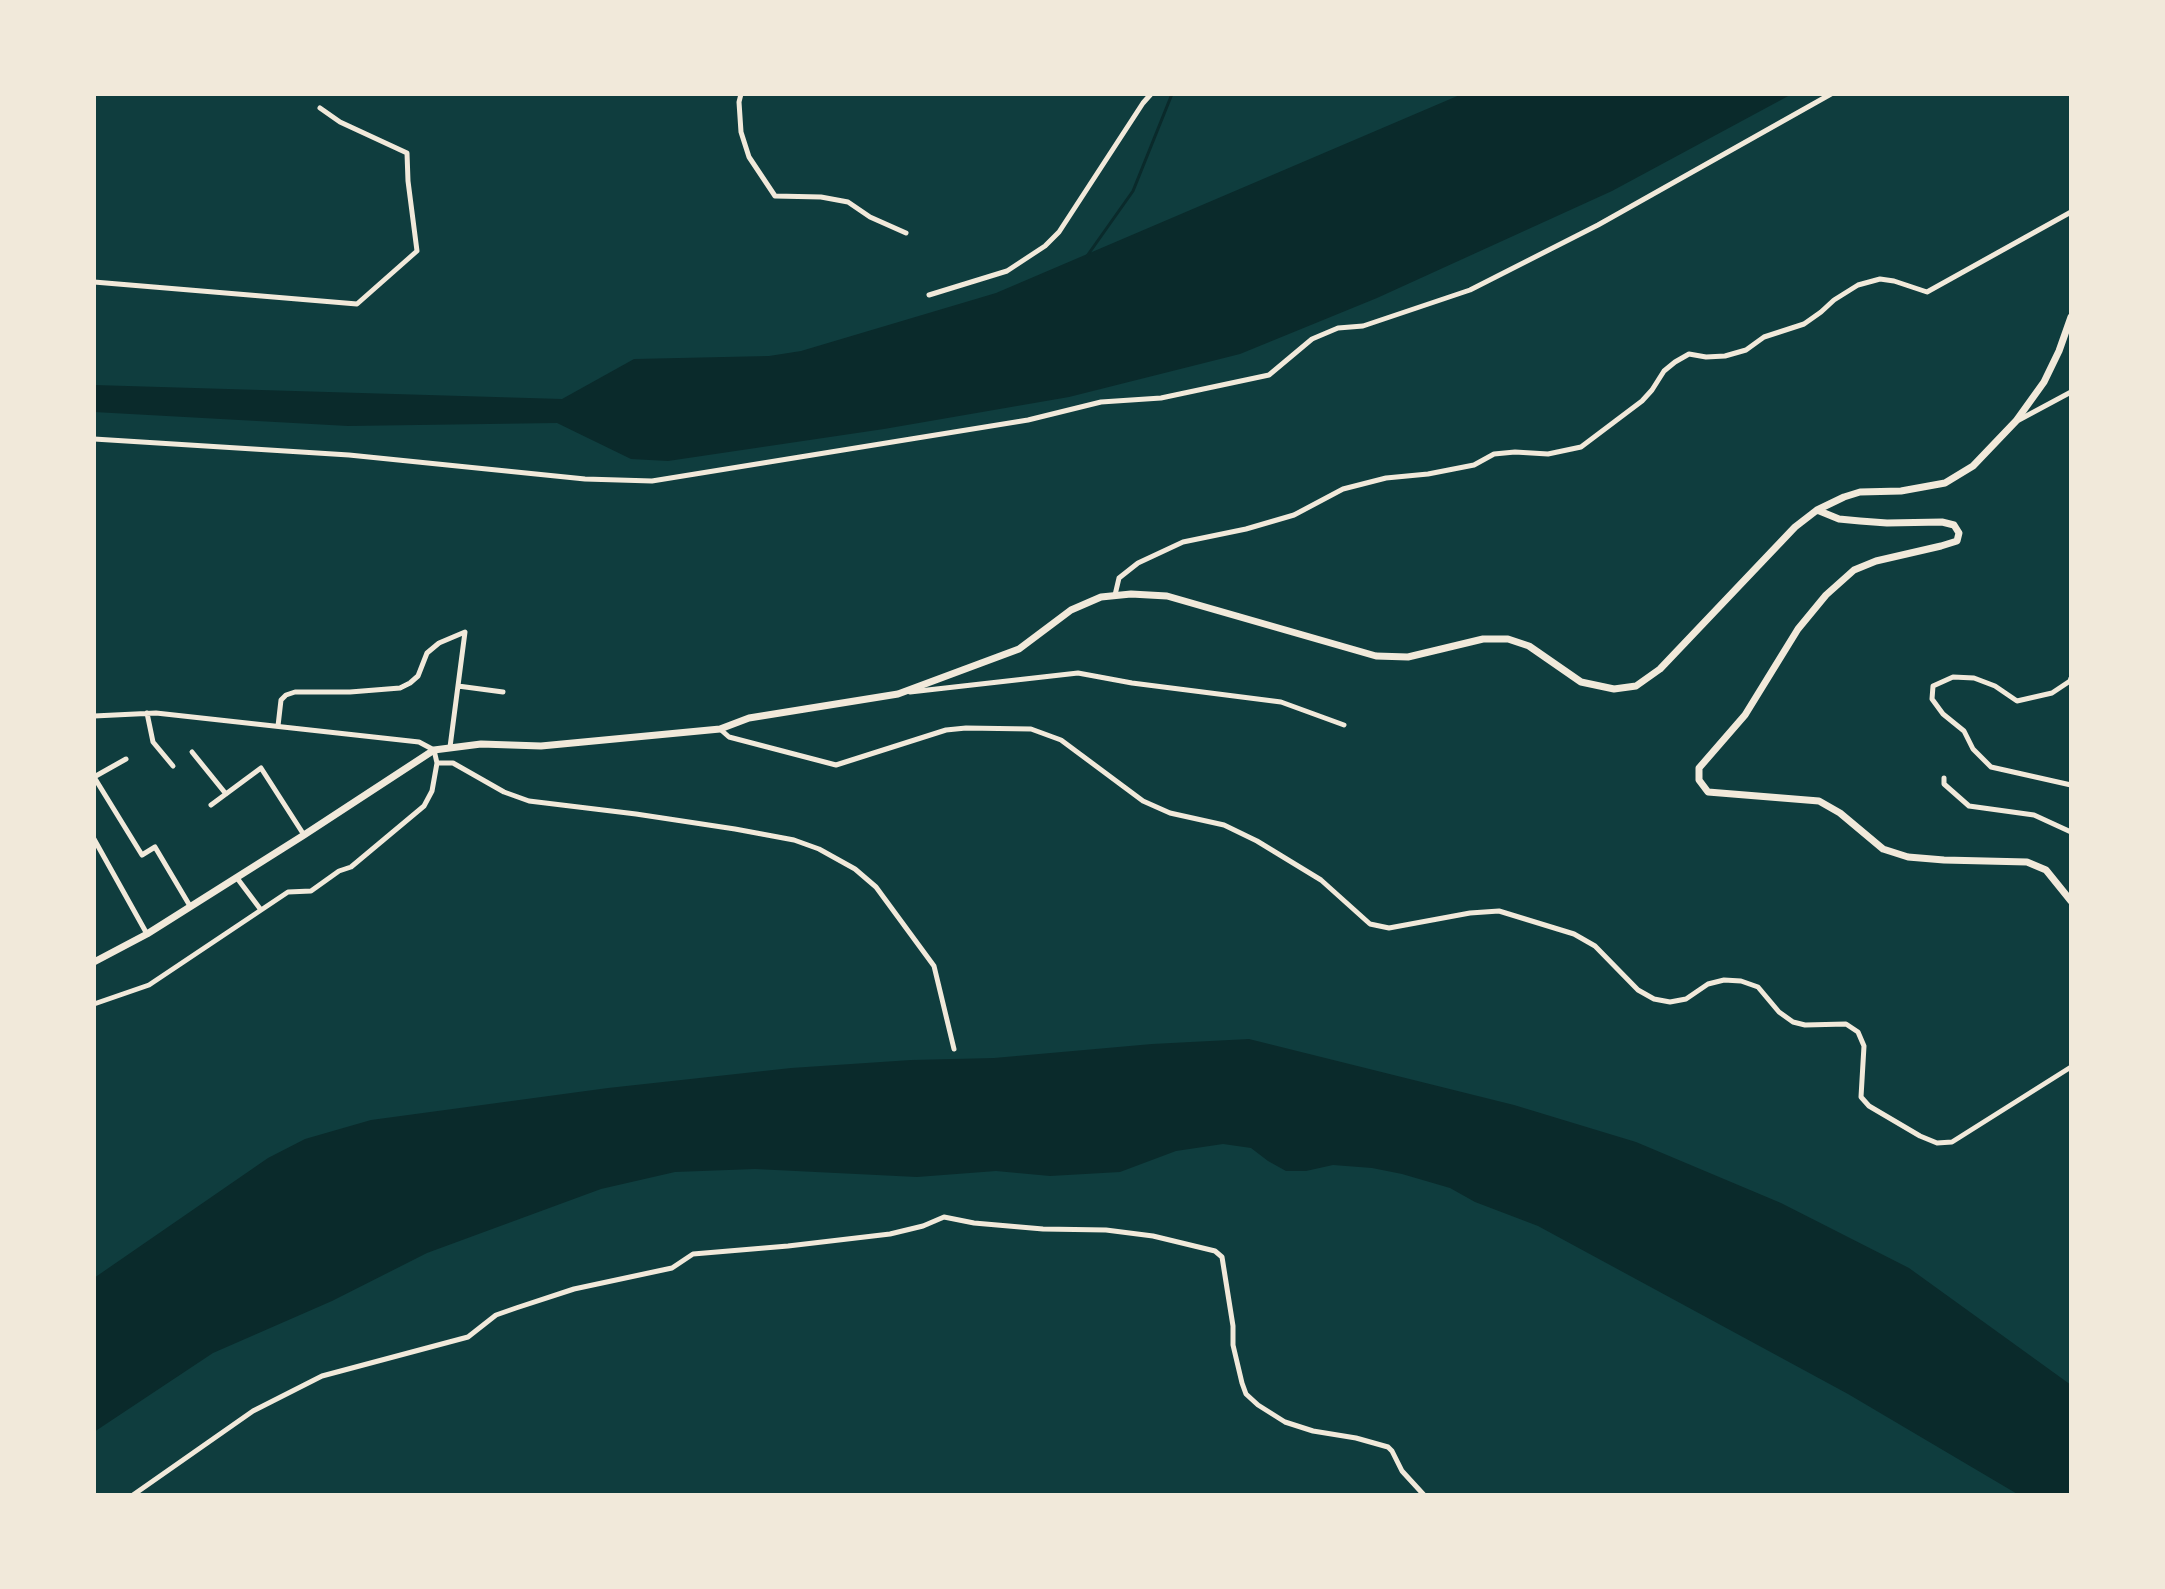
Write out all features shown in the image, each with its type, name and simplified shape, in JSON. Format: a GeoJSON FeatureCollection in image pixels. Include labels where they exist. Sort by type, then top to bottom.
{"type":"FeatureCollection","features":[{"type":"Feature","properties":{"kind":"street"},"geometry":{"type":"LineString","coordinates":[[741,94],[741,132],[749,157],[775,196],[821,197],[848,202],[870,217],[906,233]]}},
{"type":"Feature","properties":{"kind":"street"},"geometry":{"type":"LineString","coordinates":[[1143,103],[1145,94]]}},
{"type":"Feature","properties":{"kind":"street"},"geometry":{"type":"LineString","coordinates":[[929,295],[1007,271],[1045,246],[1059,232],[1151,94]]}},
{"type":"Feature","properties":{"kind":"street"},"geometry":{"type":"LineString","coordinates":[[94,439],[349,455],[585,479],[652,481],[1028,420],[1101,402],[1161,398],[1269,375],[1312,339],[1338,328],[1363,326],[1470,290],[1598,225],[1831,94]]}},
{"type":"Feature","properties":{"kind":"street"},"geometry":{"type":"LineString","coordinates":[[94,282],[357,304],[417,251],[407,153],[340,122],[320,108]]}},
{"type":"Feature","properties":{"kind":"street"},"geometry":{"type":"LineString","coordinates":[[1115,595],[1119,578],[1138,563],[1183,542],[1294,515],[1343,489],[1386,478],[1474,465],[1494,454],[1548,454],[1581,447],[1642,401],[1664,371],[1689,354],[1725,356],[1746,350],[1764,337],[1804,324],[1858,285],[1880,279],[1927,292],[2071,212]]}},
{"type":"Feature","properties":{"kind":"street"},"geometry":{"type":"LineString","coordinates":[[899,694],[1019,649],[1071,610],[1101,597],[1115,595],[1167,596],[1376,656],[1408,657],[1483,639],[1508,639],[1529,646],[1581,682],[1614,689],[1636,686],[1660,669],[1795,527],[1817,510],[1860,492],[1901,491],[1945,483],[1973,466],[2016,421],[2044,382],[2071,317]]}},
{"type":"Feature","properties":{"kind":"street"},"geometry":{"type":"LineString","coordinates":[[2016,421],[2071,392]]}},
{"type":"Feature","properties":{"kind":"street"},"geometry":{"type":"LineString","coordinates":[[1817,510],[1839,519],[1942,522],[1954,525],[1959,533],[1957,541],[1876,561],[1854,570],[1826,595],[1798,629],[1745,715],[1699,768],[1699,780],[1708,792],[1819,801],[1840,813],[1883,849],[1908,857],[2027,862],[2046,870],[2071,901]]}},
{"type":"Feature","properties":{"kind":"street"},"geometry":{"type":"LineString","coordinates":[[278,726],[281,700],[286,695],[295,692],[400,688],[418,676],[427,653],[439,643],[465,632],[450,747]]}},
{"type":"Feature","properties":{"kind":"street"},"geometry":{"type":"LineString","coordinates":[[94,962],[147,934],[237,878],[434,750],[481,744],[541,746],[720,729],[749,718],[899,694],[1078,673],[1281,702],[1344,725]]}},
{"type":"Feature","properties":{"kind":"street"},"geometry":{"type":"LineString","coordinates":[[2071,678],[2052,693],[2017,701],[1985,682],[1953,677],[1933,686],[1932,699],[1943,714],[1964,731],[1973,749],[1991,767],[2071,785]]}},
{"type":"Feature","properties":{"kind":"street"},"geometry":{"type":"LineString","coordinates":[[458,686],[503,692]]}},
{"type":"Feature","properties":{"kind":"street"},"geometry":{"type":"LineString","coordinates":[[147,713],[153,742],[173,766]]}},
{"type":"Feature","properties":{"kind":"street"},"geometry":{"type":"LineString","coordinates":[[94,716],[147,713],[419,742],[434,750],[437,763],[432,791],[424,806],[351,867],[339,871],[311,891],[288,892],[149,985],[94,1004]]}},
{"type":"Feature","properties":{"kind":"street"},"geometry":{"type":"LineString","coordinates":[[720,729],[729,737],[836,765],[946,730],[1031,729],[1061,740],[1143,801],[1170,813],[1224,825],[1257,841],[1321,880],[1370,924],[1389,928],[1470,913],[1499,911],[1574,934],[1595,946],[1638,990],[1654,999],[1670,1002],[1686,999],[1708,984],[1724,980],[1741,981],[1758,987],[1779,1012],[1793,1022],[1805,1025],[1846,1024],[1858,1032],[1864,1046],[1861,1097],[1869,1106],[1937,1143],[1952,1142],[2071,1067]]}},
{"type":"Feature","properties":{"kind":"street"},"geometry":{"type":"LineString","coordinates":[[192,752],[226,794]]}},
{"type":"Feature","properties":{"kind":"street"},"geometry":{"type":"LineString","coordinates":[[126,759],[94,777],[142,855],[155,847],[190,906]]}},
{"type":"Feature","properties":{"kind":"street"},"geometry":{"type":"LineString","coordinates":[[437,763],[453,763],[504,792],[529,801],[735,829],[794,840],[819,849],[855,869],[876,887],[934,966],[954,1049]]}},
{"type":"Feature","properties":{"kind":"street"},"geometry":{"type":"LineString","coordinates":[[211,805],[261,768],[304,835]]}},
{"type":"Feature","properties":{"kind":"street"},"geometry":{"type":"LineString","coordinates":[[1944,778],[1944,784],[1969,806],[2034,815],[2071,832]]}},
{"type":"Feature","properties":{"kind":"street"},"geometry":{"type":"LineString","coordinates":[[94,839],[147,934]]}},
{"type":"Feature","properties":{"kind":"street"},"geometry":{"type":"LineString","coordinates":[[237,878],[261,910]]}},
{"type":"Feature","properties":{"kind":"street"},"geometry":{"type":"LineString","coordinates":[[133,1495],[253,1411],[322,1376],[468,1337],[496,1315],[516,1308],[574,1289],[672,1268],[693,1254],[890,1234],[944,1217],[1043,1229],[1106,1230],[1153,1236],[1215,1251],[1222,1257],[1233,1345],[1246,1394],[1285,1422],[1388,1447],[1402,1471],[1424,1495]]}},
{"type":"Feature","properties":{"kind":"water"},"geometry":{"type":"Polygon","coordinates":[[[1462,94],[1792,94],[1612,191],[1377,298],[1240,354],[1069,397],[884,429],[668,461],[631,459],[557,423],[348,426],[94,412],[94,385],[562,399],[634,359],[769,356],[801,351],[996,293],[1462,94]]]}},
{"type":"Feature","properties":{"kind":"water"},"geometry":{"type":"Polygon","coordinates":[[[1249,1039],[1514,1105],[1636,1142],[1781,1203],[1909,1268],[2071,1385],[2071,1495],[2019,1495],[1848,1394],[1538,1226],[1475,1202],[1450,1188],[1372,1168],[1333,1165],[1306,1171],[1286,1171],[1251,1148],[1223,1144],[1176,1151],[1120,1172],[1050,1176],[996,1171],[917,1177],[755,1169],[675,1172],[601,1189],[427,1253],[332,1301],[213,1353],[94,1432],[94,1278],[268,1158],[305,1139],[371,1120],[608,1088],[791,1068],[994,1058],[1249,1039]]]}},
{"type":"Feature","properties":{"kind":"waterway"},"geometry":{"type":"LineString","coordinates":[[1087,256],[1133,191],[1172,94]]}}]}
